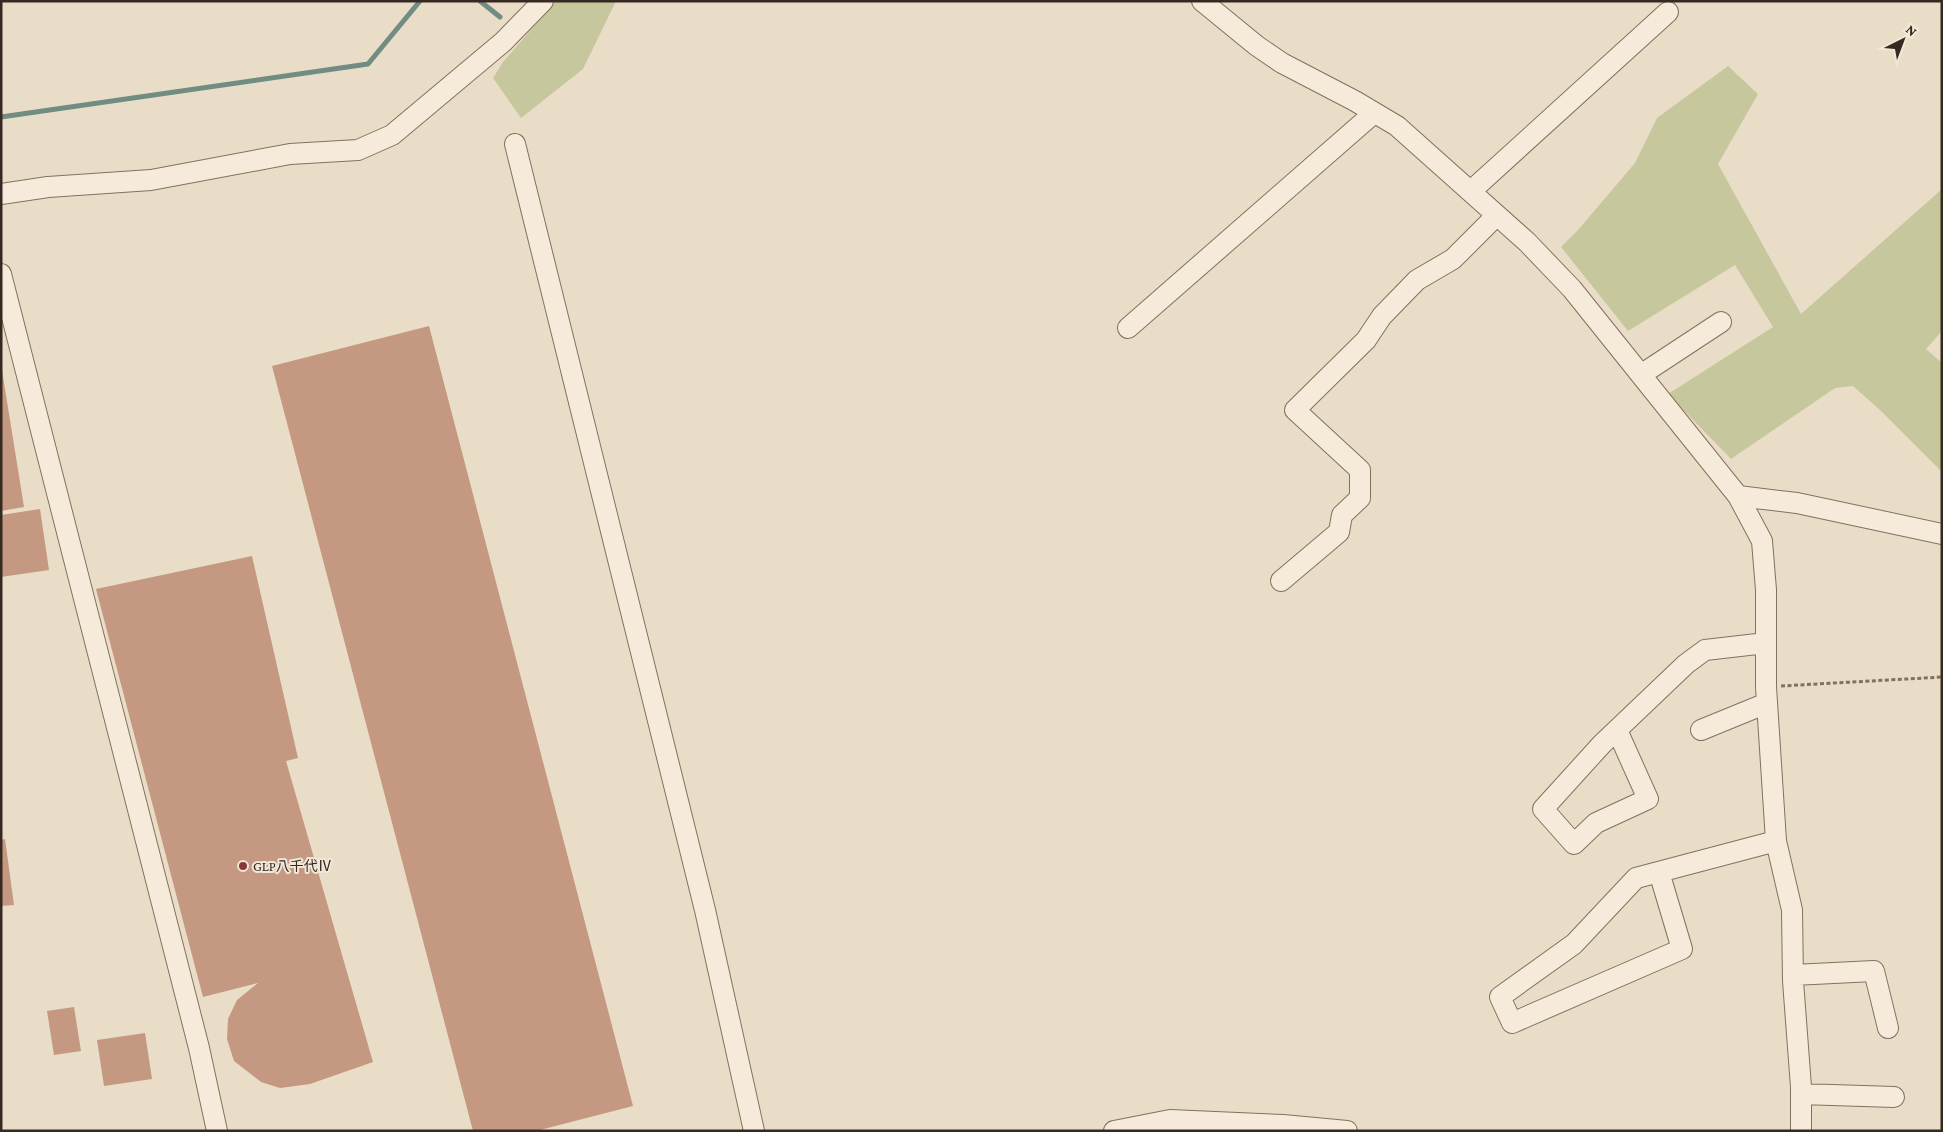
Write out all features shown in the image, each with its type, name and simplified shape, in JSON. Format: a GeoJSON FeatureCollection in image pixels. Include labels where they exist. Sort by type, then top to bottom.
{"type":"FeatureCollection","features":[{"type":"Feature","properties":{"kind":"street"},"geometry":{"type":"LineString","coordinates":[[1,194],[48,187],[151,180],[290,154],[358,150],[392,135],[504,42],[543,1]]}},
{"type":"Feature","properties":{"kind":"street"},"geometry":{"type":"LineString","coordinates":[[1202,1],[1257,46],[1282,63],[1397,126],[1527,242],[1572,289],[1738,496],[1762,541],[1766,590],[1766,695],[1776,841],[1792,910],[1793,975],[1801,1094],[1801,1131]]}},
{"type":"Feature","properties":{"kind":"street"},"geometry":{"type":"LineString","coordinates":[[1471,192],[1668,12]]}},
{"type":"Feature","properties":{"kind":"street"},"geometry":{"type":"LineString","coordinates":[[1128,328],[1374,113]]}},
{"type":"Feature","properties":{"kind":"street"},"geometry":{"type":"LineString","coordinates":[[515,144],[705,910],[754,1131]]}},
{"type":"Feature","properties":{"kind":"street"},"geometry":{"type":"LineString","coordinates":[[1281,581],[1339,532],[1342,515],[1360,498],[1360,470],[1295,410],[1366,340],[1382,316],[1417,280],[1453,259],[1497,215]]}},
{"type":"Feature","properties":{"kind":"street"},"geometry":{"type":"LineString","coordinates":[[1,274],[199,1048],[217,1131]]}},
{"type":"Feature","properties":{"kind":"street"},"geometry":{"type":"LineString","coordinates":[[1642,374],[1721,322]]}},
{"type":"Feature","properties":{"kind":"street"},"geometry":{"type":"LineString","coordinates":[[1738,496],[1797,503],[1942,534]]}},
{"type":"Feature","properties":{"kind":"street"},"geometry":{"type":"LineString","coordinates":[[1617,730],[1648,799],[1596,823],[1574,844],[1542,809],[1617,730],[1686,664],[1704,650],[1766,643]]}},
{"type":"Feature","properties":{"kind":"street"},"geometry":{"type":"LineString","coordinates":[[1702,730],[1766,695]]}},
{"type":"Feature","properties":{"kind":"street"},"geometry":{"type":"LineString","coordinates":[[1659,872],[1682,949],[1512,1023],[1500,997],[1574,944],[1636,878],[1776,841]]}},
{"type":"Feature","properties":{"kind":"street"},"geometry":{"type":"LineString","coordinates":[[1793,975],[1874,971],[1888,1028]]}},
{"type":"Feature","properties":{"kind":"street"},"geometry":{"type":"LineString","coordinates":[[1801,1094],[1894,1097]]}},
{"type":"Feature","properties":{"kind":"street"},"geometry":{"type":"LineString","coordinates":[[1114,1131],[1170,1120],[1283,1125],[1347,1131]]}},
{"type":"Feature","properties":{"kind":"path"},"geometry":{"type":"LineString","coordinates":[[1766,695],[1942,677]]}},
{"type":"Feature","properties":{"kind":"green space"},"geometry":{"type":"Polygon","coordinates":[[[556,1],[616,1],[583,69],[521,118],[493,78],[503,62],[556,1]]]}},
{"type":"Feature","properties":{"kind":"green space"},"geometry":{"type":"Polygon","coordinates":[[[1728,66],[1758,94],[1718,164],[1801,314],[1942,189],[1942,331],[1926,349],[1942,363],[1942,472],[1880,410],[1853,386],[1835,388],[1731,459],[1668,394],[1773,327],[1735,265],[1628,331],[1561,247],[1578,230],[1635,163],[1657,118],[1728,66]]]}},
{"type":"Feature","properties":{"kind":"building"},"geometry":{"type":"Polygon","coordinates":[[[429,326],[633,1106],[536,1131],[473,1131],[272,366],[429,326]]]}},
{"type":"Feature","properties":{"kind":"building"},"geometry":{"type":"Polygon","coordinates":[[[1,364],[24,507],[1,511],[1,364]]]}},
{"type":"Feature","properties":{"kind":"building"},"geometry":{"type":"Polygon","coordinates":[[[40,509],[49,570],[1,577],[1,515],[40,509]]]}},
{"type":"Feature","properties":{"kind":"building","name":"GLP八千代Ⅳ"},"geometry":{"type":"Polygon","coordinates":[[[252,556],[298,758],[286,761],[373,1062],[310,1084],[280,1088],[261,1082],[234,1061],[227,1039],[228,1019],[237,1000],[258,983],[203,997],[96,589],[252,556]]]}},
{"type":"Feature","properties":{"kind":"building"},"geometry":{"type":"Polygon","coordinates":[[[5,839],[14,905],[1,906],[1,840],[5,839]]]}},
{"type":"Feature","properties":{"kind":"building"},"geometry":{"type":"Polygon","coordinates":[[[74,1007],[81,1051],[54,1055],[47,1011],[74,1007]]]}},
{"type":"Feature","properties":{"kind":"building"},"geometry":{"type":"Polygon","coordinates":[[[145,1033],[152,1079],[104,1086],[97,1040],[145,1033]]]}},
{"type":"Feature","properties":{"kind":"waterway"},"geometry":{"type":"LineString","coordinates":[[1,117],[368,64],[420,1]]}},
{"type":"Feature","properties":{"kind":"waterway"},"geometry":{"type":"LineString","coordinates":[[480,1],[500,17]]}},
{"type":"Feature","properties":{"kind":"place","name":"GLP八千代Ⅳ"},"geometry":{"type":"Point","coordinates":[243,866]}}]}
